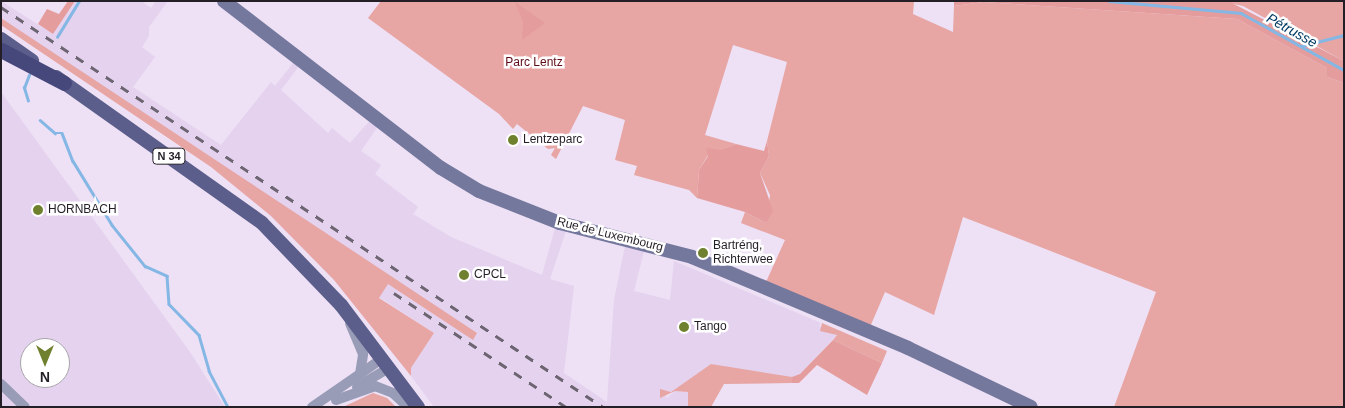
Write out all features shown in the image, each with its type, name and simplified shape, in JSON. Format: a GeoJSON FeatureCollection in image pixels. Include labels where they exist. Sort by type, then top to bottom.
{"type":"FeatureCollection","features":[{"type":"Feature","properties":{"kind":"highway"},"geometry":{"type":"LineString","coordinates":[[1,50],[64,83]]}},
{"type":"Feature","properties":{"kind":"main road","name":"Rue de Luxembourg"},"geometry":{"type":"LineString","coordinates":[[224,1],[441,168],[478,191],[560,223],[692,257],[908,348],[1031,407]]}},
{"type":"Feature","properties":{"kind":"main road","name":"N 34"},"geometry":{"type":"LineString","coordinates":[[1,39],[262,223],[341,305],[418,407]]}},
{"type":"Feature","properties":{"kind":"street"},"geometry":{"type":"LineString","coordinates":[[341,305],[363,354],[360,374]]}},
{"type":"Feature","properties":{"kind":"street"},"geometry":{"type":"LineString","coordinates":[[312,407],[360,374],[386,363]]}},
{"type":"Feature","properties":{"kind":"street"},"geometry":{"type":"LineString","coordinates":[[324,407],[386,363]]}},
{"type":"Feature","properties":{"kind":"street"},"geometry":{"type":"LineString","coordinates":[[1,384],[25,407]]}},
{"type":"Feature","properties":{"kind":"street"},"geometry":{"type":"LineString","coordinates":[[336,400],[375,386],[394,393],[408,407]]}},
{"type":"Feature","properties":{"kind":"shaded area"},"geometry":{"type":"Polygon","coordinates":[[[1,1],[53,34],[75,1],[141,1],[151,8],[156,1],[168,1],[149,27],[149,36],[142,47],[155,57],[133,87],[221,145],[271,82],[275,86],[297,58],[302,62],[281,90],[328,133],[332,128],[350,143],[373,117],[380,123],[361,151],[381,165],[375,174],[418,207],[413,214],[451,237],[542,275],[555,228],[566,231],[550,279],[574,286],[564,373],[607,402],[614,300],[625,246],[644,251],[634,291],[670,300],[674,261],[821,323],[819,326],[837,335],[800,374],[789,379],[711,364],[671,392],[661,390],[667,398],[675,391],[688,392],[688,407],[434,407],[411,376],[411,368],[434,333],[379,297],[388,283],[472,339],[1,18],[1,1]]]}},
{"type":"Feature","properties":{"kind":"shaded area"},"geometry":{"type":"Polygon","coordinates":[[[68,1],[75,1],[53,34],[38,24],[47,9],[59,14],[68,1]]]}},
{"type":"Feature","properties":{"kind":"shaded area"},"geometry":{"type":"Polygon","coordinates":[[[954,1],[1230,2],[1344,61],[1344,83],[1327,77],[1327,68],[1237,19],[983,2],[954,6],[954,1]]]}},
{"type":"Feature","properties":{"kind":"shaded area"},"geometry":{"type":"Polygon","coordinates":[[[515,2],[545,23],[522,40],[523,22],[515,2]]]}},
{"type":"Feature","properties":{"kind":"shaded area"},"geometry":{"type":"Polygon","coordinates":[[[1,92],[190,352],[225,407],[1,407],[1,92]]]}},
{"type":"Feature","properties":{"kind":"shaded area"},"geometry":{"type":"Polygon","coordinates":[[[767,141],[769,156],[760,173],[773,211],[766,223],[745,212],[697,198],[699,170],[708,156],[706,148],[720,150],[736,144],[764,151],[767,141]]]}},
{"type":"Feature","properties":{"kind":"shaded area"},"geometry":{"type":"Polygon","coordinates":[[[833,340],[882,363],[867,395],[817,365],[799,383],[792,383],[792,377],[800,374],[833,340]]]}},
{"type":"Feature","properties":{"kind":"green space","name":"Parc Lentz"},"geometry":{"type":"Polygon","coordinates":[[[381,1],[914,1],[913,14],[953,32],[954,6],[983,2],[1237,19],[1327,68],[1327,77],[1344,83],[1344,407],[1114,407],[1156,292],[963,217],[934,315],[885,292],[870,327],[766,282],[785,240],[741,223],[745,212],[766,223],[770,195],[760,173],[769,156],[767,141],[787,62],[733,45],[705,135],[736,144],[708,155],[699,170],[697,198],[689,190],[634,175],[637,166],[615,160],[625,120],[583,106],[556,159],[551,155],[555,148],[548,149],[517,124],[513,129],[499,114],[368,18],[381,1]]]}},
{"type":"Feature","properties":{"kind":"green space"},"geometry":{"type":"Polygon","coordinates":[[[1219,1],[1344,1],[1344,61],[1243,6],[1219,1]]]}},
{"type":"Feature","properties":{"kind":"green space"},"geometry":{"type":"Polygon","coordinates":[[[1,18],[477,333],[473,340],[388,284],[379,298],[434,333],[411,368],[411,376],[334,280],[271,216],[211,167],[1,25],[1,18]]]}},
{"type":"Feature","properties":{"kind":"green space"},"geometry":{"type":"Polygon","coordinates":[[[822,323],[887,351],[882,363],[833,340],[837,335],[820,331],[822,323]]]}},
{"type":"Feature","properties":{"kind":"green space"},"geometry":{"type":"Polygon","coordinates":[[[711,364],[792,377],[792,383],[724,384],[711,407],[688,407],[688,392],[675,391],[660,398],[660,389],[671,392],[711,364]]]}},
{"type":"Feature","properties":{"kind":"green space"},"geometry":{"type":"Polygon","coordinates":[[[373,393],[387,398],[396,407],[343,407],[373,393]]]}},
{"type":"Feature","properties":{"kind":"waterway"},"geometry":{"type":"LineString","coordinates":[[57,37],[79,1]]}},
{"type":"Feature","properties":{"kind":"waterway","name":"Pétrusse"},"geometry":{"type":"LineString","coordinates":[[1109,1],[1241,13],[1344,70]]}},
{"type":"Feature","properties":{"kind":"waterway"},"geometry":{"type":"LineString","coordinates":[[1301,46],[1344,35]]}},
{"type":"Feature","properties":{"kind":"waterway"},"geometry":{"type":"LineString","coordinates":[[28,101],[24,88],[29,75]]}},
{"type":"Feature","properties":{"kind":"waterway"},"geometry":{"type":"LineString","coordinates":[[40,120],[55,133],[62,133],[73,161],[112,225],[145,266],[167,276],[169,304],[199,335],[209,371],[228,407]]}},
{"type":"Feature","properties":{"kind":"railway"},"geometry":{"type":"LineString","coordinates":[[1,7],[603,407]]}},
{"type":"Feature","properties":{"kind":"railway"},"geometry":{"type":"LineString","coordinates":[[394,293],[566,407]]}},
{"type":"Feature","properties":{"kind":"place","name":"Lentzeparc"},"geometry":{"type":"Point","coordinates":[513,140]}},
{"type":"Feature","properties":{"kind":"place","name":"HORNBACH"},"geometry":{"type":"Point","coordinates":[38,210]}},
{"type":"Feature","properties":{"kind":"place","name":"Bartréng, Richterwee"},"geometry":{"type":"Point","coordinates":[703,253]}},
{"type":"Feature","properties":{"kind":"place","name":"CPCL"},"geometry":{"type":"Point","coordinates":[464,275]}},
{"type":"Feature","properties":{"kind":"place","name":"Tango"},"geometry":{"type":"Point","coordinates":[684,327]}}]}
